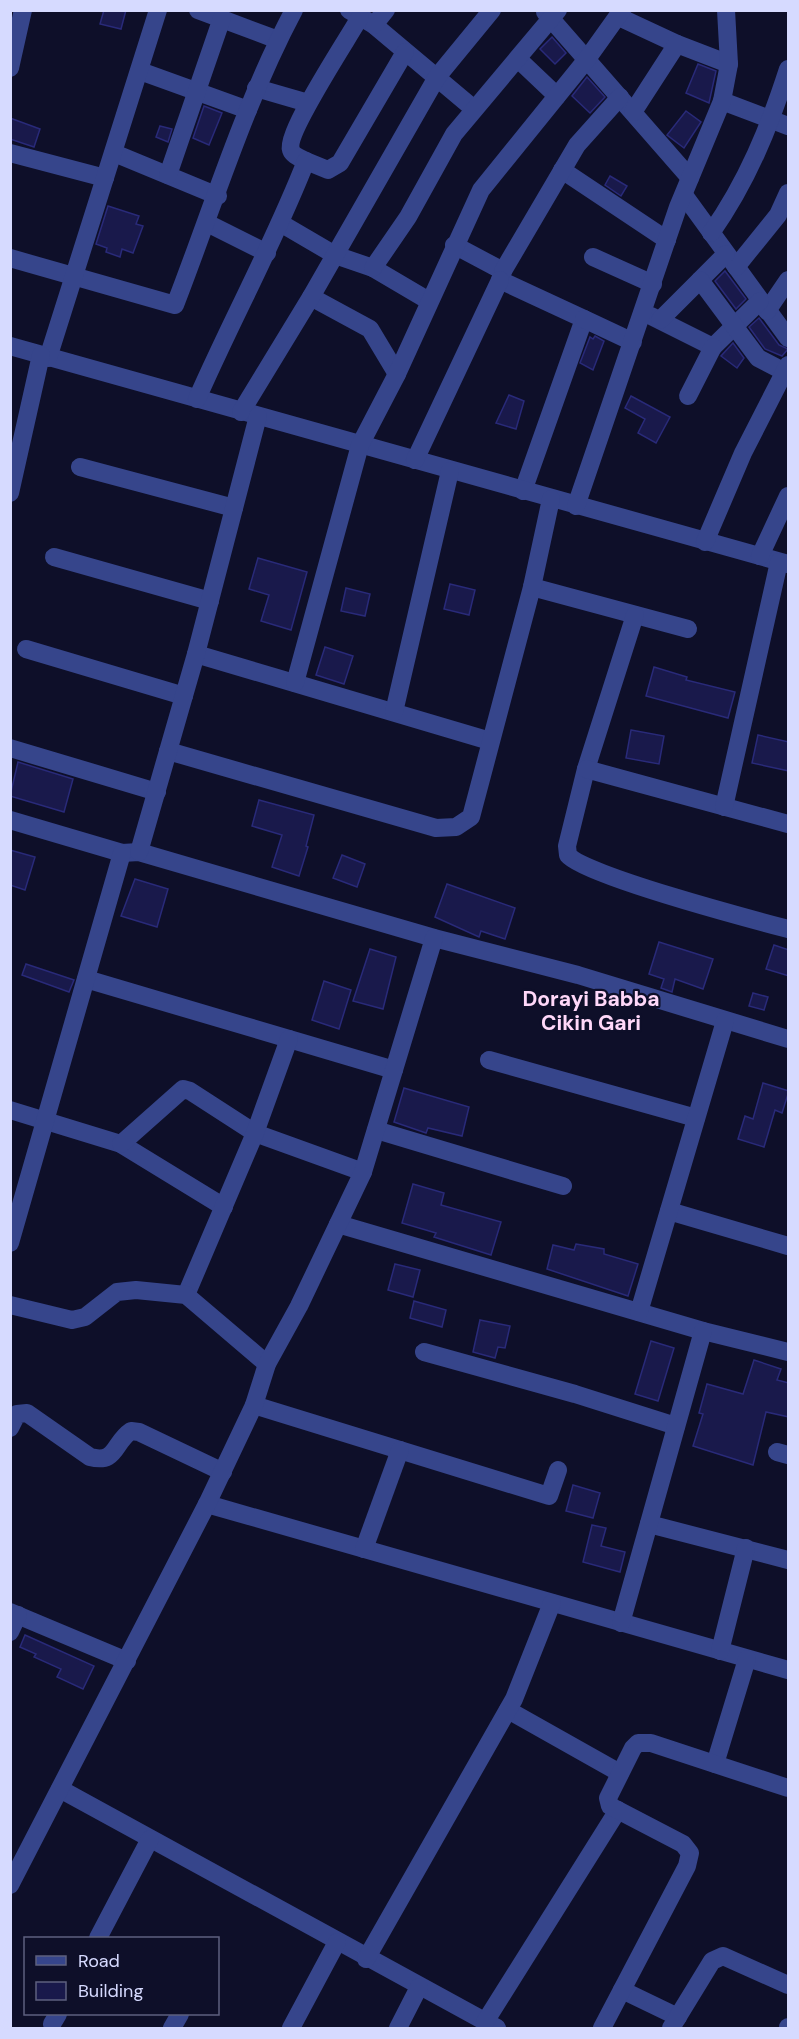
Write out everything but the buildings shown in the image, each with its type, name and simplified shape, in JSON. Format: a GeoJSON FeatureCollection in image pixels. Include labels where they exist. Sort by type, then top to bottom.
{"type":"FeatureCollection","features":[{"type":"Feature","properties":{"kind":"street"},"geometry":{"type":"LineString","coordinates":[[10,68],[23,10]]}},
{"type":"Feature","properties":{"kind":"street"},"geometry":{"type":"LineString","coordinates":[[10,493],[45,356],[75,276],[158,10]]}},
{"type":"Feature","properties":{"kind":"street"},"geometry":{"type":"LineString","coordinates":[[198,10],[278,40]]}},
{"type":"Feature","properties":{"kind":"street"},"geometry":{"type":"LineString","coordinates":[[10,258],[175,305],[218,196],[256,88],[294,10]]}},
{"type":"Feature","properties":{"kind":"street"},"geometry":{"type":"LineString","coordinates":[[386,10],[361,18],[308,103],[290,148],[296,156],[328,170],[340,163],[405,52]]}},
{"type":"Feature","properties":{"kind":"street"},"geometry":{"type":"LineString","coordinates":[[11,1243],[86,979],[130,852],[157,792],[234,508],[249,414],[311,297],[437,77],[492,10]]}},
{"type":"Feature","properties":{"kind":"street"},"geometry":{"type":"LineString","coordinates":[[576,506],[667,240],[722,101],[729,64],[726,10]]}},
{"type":"Feature","properties":{"kind":"street"},"geometry":{"type":"LineString","coordinates":[[373,268],[408,217],[454,134],[518,59],[552,14],[633,112],[687,187],[711,233],[789,338]]}},
{"type":"Feature","properties":{"kind":"street"},"geometry":{"type":"LineString","coordinates":[[295,683],[360,445],[397,374],[481,190],[587,59],[620,14],[677,44],[729,64]]}},
{"type":"Feature","properties":{"kind":"street"},"geometry":{"type":"LineString","coordinates":[[168,175],[222,18]]}},
{"type":"Feature","properties":{"kind":"street"},"geometry":{"type":"LineString","coordinates":[[361,18],[474,109]]}},
{"type":"Feature","properties":{"kind":"street"},"geometry":{"type":"LineString","coordinates":[[633,112],[677,44]]}},
{"type":"Feature","properties":{"kind":"street"},"geometry":{"type":"LineString","coordinates":[[518,59],[557,96]]}},
{"type":"Feature","properties":{"kind":"street"},"geometry":{"type":"LineString","coordinates":[[140,70],[248,110]]}},
{"type":"Feature","properties":{"kind":"street"},"geometry":{"type":"LineString","coordinates":[[711,233],[737,196],[780,123],[788,76]]}},
{"type":"Feature","properties":{"kind":"street"},"geometry":{"type":"LineString","coordinates":[[256,88],[308,103]]}},
{"type":"Feature","properties":{"kind":"street"},"geometry":{"type":"LineString","coordinates":[[415,460],[501,275],[578,144],[620,97]]}},
{"type":"Feature","properties":{"kind":"street"},"geometry":{"type":"LineString","coordinates":[[722,101],[780,123]]}},
{"type":"Feature","properties":{"kind":"street"},"geometry":{"type":"LineString","coordinates":[[10,153],[105,178]]}},
{"type":"Feature","properties":{"kind":"street"},"geometry":{"type":"LineString","coordinates":[[114,153],[218,196]]}},
{"type":"Feature","properties":{"kind":"street"},"geometry":{"type":"LineString","coordinates":[[197,399],[282,224],[306,161]]}},
{"type":"Feature","properties":{"kind":"street"},"geometry":{"type":"LineString","coordinates":[[562,170],[667,240]]}},
{"type":"Feature","properties":{"kind":"street"},"geometry":{"type":"LineString","coordinates":[[660,320],[699,280],[731,261],[778,215],[789,193]]}},
{"type":"Feature","properties":{"kind":"street"},"geometry":{"type":"LineString","coordinates":[[207,223],[267,253]]}},
{"type":"Feature","properties":{"kind":"street"},"geometry":{"type":"LineString","coordinates":[[282,224],[335,255],[373,268],[429,301]]}},
{"type":"Feature","properties":{"kind":"street"},"geometry":{"type":"LineString","coordinates":[[454,245],[501,275],[633,342]]}},
{"type":"Feature","properties":{"kind":"street"},"geometry":{"type":"LineString","coordinates":[[593,257],[653,284]]}},
{"type":"Feature","properties":{"kind":"street"},"geometry":{"type":"LineString","coordinates":[[699,280],[758,357],[787,368],[743,453],[705,542]]}},
{"type":"Feature","properties":{"kind":"street"},"geometry":{"type":"LineString","coordinates":[[688,396],[713,347],[734,325],[764,306],[789,280]]}},
{"type":"Feature","properties":{"kind":"street"},"geometry":{"type":"LineString","coordinates":[[311,297],[370,328],[397,374]]}},
{"type":"Feature","properties":{"kind":"street"},"geometry":{"type":"LineString","coordinates":[[643,313],[713,347]]}},
{"type":"Feature","properties":{"kind":"street"},"geometry":{"type":"LineString","coordinates":[[523,491],[584,319]]}},
{"type":"Feature","properties":{"kind":"street"},"geometry":{"type":"LineString","coordinates":[[10,346],[784,563],[724,807]]}},
{"type":"Feature","properties":{"kind":"street"},"geometry":{"type":"LineString","coordinates":[[80,467],[234,508]]}},
{"type":"Feature","properties":{"kind":"street"},"geometry":{"type":"LineString","coordinates":[[394,712],[450,471]]}},
{"type":"Feature","properties":{"kind":"street"},"geometry":{"type":"LineString","coordinates":[[760,556],[789,496]]}},
{"type":"Feature","properties":{"kind":"street"},"geometry":{"type":"LineString","coordinates":[[168,751],[436,828],[456,827],[471,818],[489,741],[532,587],[551,499]]}},
{"type":"Feature","properties":{"kind":"street"},"geometry":{"type":"LineString","coordinates":[[54,557],[210,601]]}},
{"type":"Feature","properties":{"kind":"street"},"geometry":{"type":"LineString","coordinates":[[532,587],[688,629]]}},
{"type":"Feature","properties":{"kind":"street"},"geometry":{"type":"LineString","coordinates":[[634,615],[586,769],[567,846],[572,861],[624,880],[789,929]]}},
{"type":"Feature","properties":{"kind":"street"},"geometry":{"type":"LineString","coordinates":[[26,649],[184,696]]}},
{"type":"Feature","properties":{"kind":"street"},"geometry":{"type":"LineString","coordinates":[[196,654],[489,741]]}},
{"type":"Feature","properties":{"kind":"street"},"geometry":{"type":"LineString","coordinates":[[10,748],[157,792]]}},
{"type":"Feature","properties":{"kind":"street"},"geometry":{"type":"LineString","coordinates":[[586,769],[789,824]]}},
{"type":"Feature","properties":{"kind":"street"},"geometry":{"type":"LineString","coordinates":[[10,820],[434,938],[578,975],[725,1022],[789,1039]]}},
{"type":"Feature","properties":{"kind":"street"},"geometry":{"type":"LineString","coordinates":[[10,1885],[223,1472],[254,1405],[267,1364],[299,1306],[363,1172],[434,938]]}},
{"type":"Feature","properties":{"kind":"street"},"geometry":{"type":"LineString","coordinates":[[86,979],[394,1070]]}},
{"type":"Feature","properties":{"kind":"street"},"geometry":{"type":"LineString","coordinates":[[639,1312],[725,1022]]}},
{"type":"Feature","properties":{"kind":"street"},"geometry":{"type":"LineString","coordinates":[[186,1295],[255,1133],[289,1040]]}},
{"type":"Feature","properties":{"kind":"street"},"geometry":{"type":"LineString","coordinates":[[489,1060],[696,1118]]}},
{"type":"Feature","properties":{"kind":"street"},"geometry":{"type":"LineString","coordinates":[[121,1144],[183,1089],[190,1091],[255,1133],[363,1172]]}},
{"type":"Feature","properties":{"kind":"street"},"geometry":{"type":"LineString","coordinates":[[10,1110],[121,1144],[224,1207]]}},
{"type":"Feature","properties":{"kind":"street"},"geometry":{"type":"LineString","coordinates":[[376,1130],[563,1186]]}},
{"type":"Feature","properties":{"kind":"street"},"geometry":{"type":"LineString","coordinates":[[669,1211],[789,1246]]}},
{"type":"Feature","properties":{"kind":"street"},"geometry":{"type":"LineString","coordinates":[[338,1224],[703,1331],[789,1352]]}},
{"type":"Feature","properties":{"kind":"street"},"geometry":{"type":"LineString","coordinates":[[10,1305],[72,1320],[85,1317],[117,1292],[136,1290],[186,1295],[267,1364]]}},
{"type":"Feature","properties":{"kind":"street"},"geometry":{"type":"LineString","coordinates":[[621,1623],[703,1331]]}},
{"type":"Feature","properties":{"kind":"street"},"geometry":{"type":"LineString","coordinates":[[424,1352],[574,1394],[676,1426]]}},
{"type":"Feature","properties":{"kind":"street"},"geometry":{"type":"LineString","coordinates":[[254,1405],[549,1496],[558,1470]]}},
{"type":"Feature","properties":{"kind":"street"},"geometry":{"type":"LineString","coordinates":[[10,1428],[17,1414],[27,1413],[90,1457],[102,1460],[111,1455],[124,1436],[131,1431],[140,1432],[223,1472]]}},
{"type":"Feature","properties":{"kind":"street"},"geometry":{"type":"LineString","coordinates":[[364,1549],[400,1450]]}},
{"type":"Feature","properties":{"kind":"street"},"geometry":{"type":"LineString","coordinates":[[207,1504],[789,1670]]}},
{"type":"Feature","properties":{"kind":"street"},"geometry":{"type":"LineString","coordinates":[[649,1524],[789,1560]]}},
{"type":"Feature","properties":{"kind":"street"},"geometry":{"type":"LineString","coordinates":[[720,1651],[746,1548]]}},
{"type":"Feature","properties":{"kind":"street"},"geometry":{"type":"LineString","coordinates":[[366,1959],[508,1710],[552,1603]]}},
{"type":"Feature","properties":{"kind":"street"},"geometry":{"type":"LineString","coordinates":[[10,1632],[14,1614],[127,1661]]}},
{"type":"Feature","properties":{"kind":"street"},"geometry":{"type":"LineString","coordinates":[[715,1764],[747,1659]]}},
{"type":"Feature","properties":{"kind":"street"},"geometry":{"type":"LineString","coordinates":[[508,1710],[620,1773]]}},
{"type":"Feature","properties":{"kind":"street"},"geometry":{"type":"LineString","coordinates":[[602,2028],[687,1866],[690,1853],[683,1844],[610,1806],[608,1798],[638,1743],[651,1743],[789,1788]]}},
{"type":"Feature","properties":{"kind":"street"},"geometry":{"type":"LineString","coordinates":[[60,1789],[366,1959],[491,2025],[618,1810]]}},
{"type":"Feature","properties":{"kind":"street"},"geometry":{"type":"LineString","coordinates":[[99,1937],[150,1839]]}},
{"type":"Feature","properties":{"kind":"street"},"geometry":{"type":"LineString","coordinates":[[291,2028],[337,1942]]}},
{"type":"Feature","properties":{"kind":"street"},"geometry":{"type":"LineString","coordinates":[[622,1990],[674,2025],[712,1960],[717,1957],[723,1956],[789,1985]]}},
{"type":"Feature","properties":{"kind":"street"},"geometry":{"type":"LineString","coordinates":[[398,2028],[419,1987]]}},
{"type":"Feature","properties":{"kind":"district","name":"Dorayi Babba Cikin Gari"},"geometry":{"type":"Point","coordinates":[591,1011]}}]}
